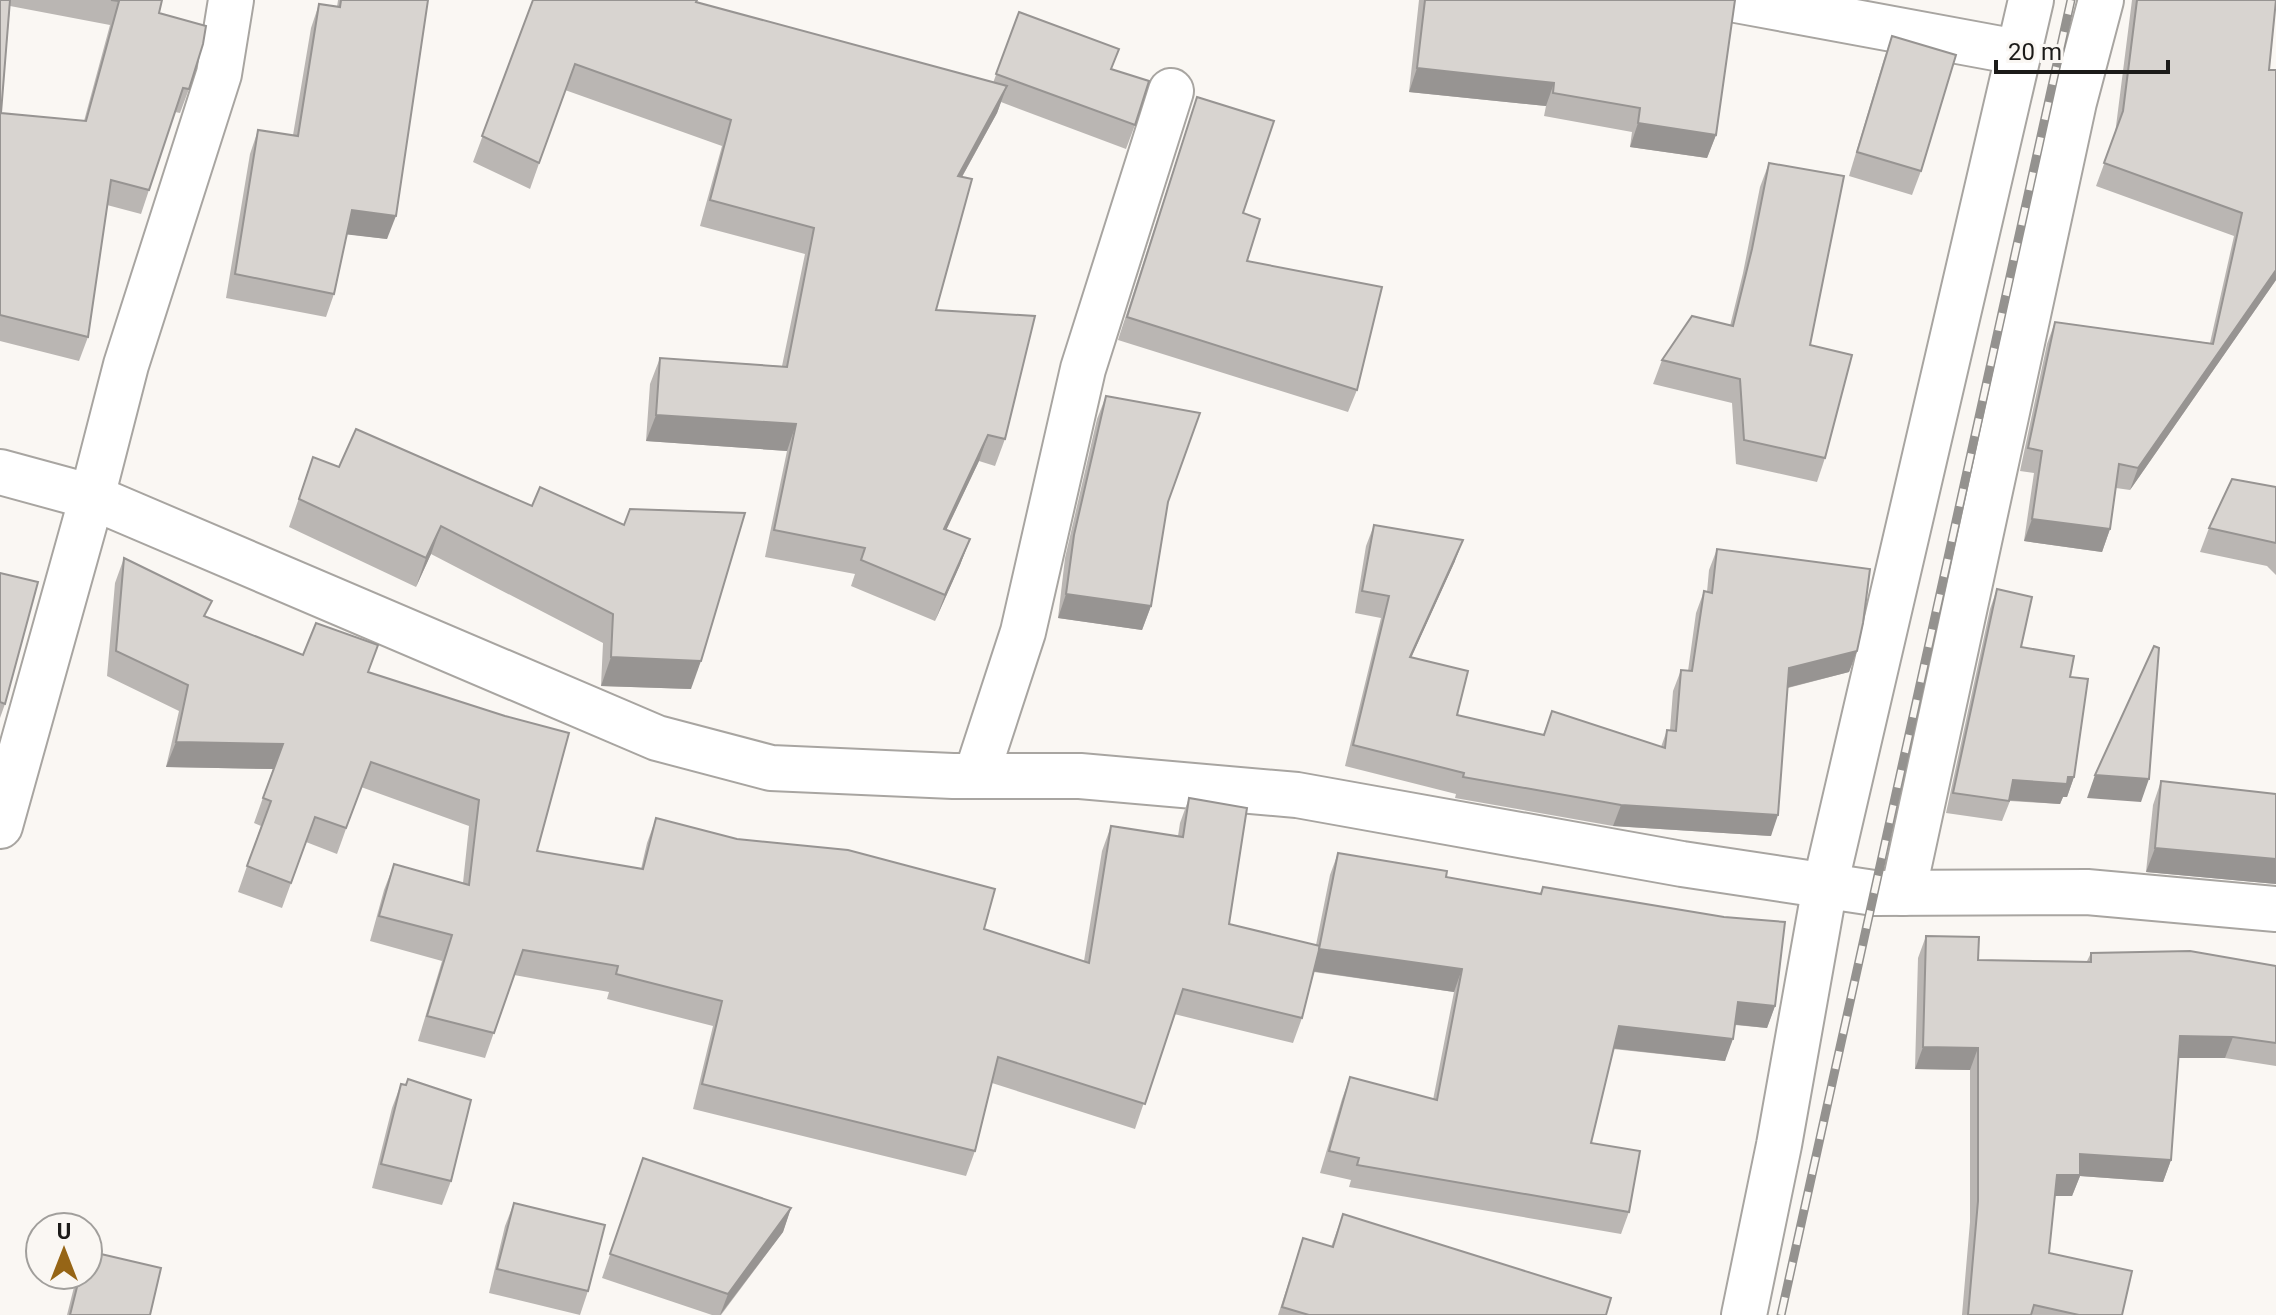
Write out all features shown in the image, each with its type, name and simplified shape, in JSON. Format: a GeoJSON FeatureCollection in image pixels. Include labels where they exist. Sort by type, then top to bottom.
{"type":"FeatureCollection","features":[{"type":"Feature","properties":{"kind":"street"},"geometry":{"type":"LineString","coordinates":[[0,826],[126,365],[219,74],[231,0]]}},
{"type":"Feature","properties":{"kind":"street"},"geometry":{"type":"LineString","coordinates":[[1736,0],[2017,52]]}},
{"type":"Feature","properties":{"kind":"street"},"geometry":{"type":"LineString","coordinates":[[1744,1315],[1779,1145],[1825,886],[2031,0]]}},
{"type":"Feature","properties":{"kind":"street"},"geometry":{"type":"LineString","coordinates":[[1903,893],[2074,102],[2101,0]]}},
{"type":"Feature","properties":{"kind":"street"},"geometry":{"type":"LineString","coordinates":[[976,776],[1023,632],[1083,369],[1171,91]]}},
{"type":"Feature","properties":{"kind":"street"},"geometry":{"type":"LineString","coordinates":[[0,472],[92,497],[657,738],[771,768],[976,776],[1080,776],[1297,795],[1682,864],[1874,893],[2087,892],[2276,909]]}},
{"type":"Feature","properties":{"kind":"building"},"geometry":{"type":"Polygon","coordinates":[[[0,0],[10,0],[1,113],[86,121],[119,1],[111,0],[162,0],[159,13],[206,26],[189,89],[183,88],[149,190],[111,180],[88,337],[0,315],[0,0]]]}},
{"type":"Feature","properties":{"kind":"building"},"geometry":{"type":"Polygon","coordinates":[[[341,0],[428,0],[396,216],[352,210],[334,294],[235,274],[258,130],[298,136],[319,4],[340,7],[341,0]]]}},
{"type":"Feature","properties":{"kind":"building"},"geometry":{"type":"Polygon","coordinates":[[[533,0],[697,0],[1007,86],[958,176],[972,179],[936,310],[1035,316],[1005,439],[988,435],[944,529],[970,539],[945,595],[861,560],[865,548],[774,530],[796,424],[656,415],[660,358],[787,367],[814,228],[710,200],[731,120],[575,64],[539,163],[482,136],[533,0]]]}},
{"type":"Feature","properties":{"kind":"building"},"geometry":{"type":"Polygon","coordinates":[[[1425,0],[1735,0],[1716,135],[1638,123],[1640,108],[1553,93],[1554,83],[1417,68],[1425,0]]]}},
{"type":"Feature","properties":{"kind":"building"},"geometry":{"type":"Polygon","coordinates":[[[2137,0],[2276,0],[2269,70],[2276,70],[2276,270],[2138,468],[2119,464],[2110,529],[2032,519],[2042,451],[2028,448],[2055,322],[2213,344],[2242,213],[2104,163],[2123,111],[2137,0]]]}},
{"type":"Feature","properties":{"kind":"building"},"geometry":{"type":"Polygon","coordinates":[[[1019,12],[1119,49],[1111,69],[1149,81],[1135,125],[996,74],[1019,12]]]}},
{"type":"Feature","properties":{"kind":"building"},"geometry":{"type":"Polygon","coordinates":[[[1892,36],[1956,55],[1921,171],[1857,152],[1892,36]]]}},
{"type":"Feature","properties":{"kind":"building"},"geometry":{"type":"Polygon","coordinates":[[[1197,97],[1274,121],[1243,213],[1260,219],[1247,261],[1382,287],[1357,390],[1127,317],[1197,97]]]}},
{"type":"Feature","properties":{"kind":"building"},"geometry":{"type":"Polygon","coordinates":[[[1769,163],[1844,176],[1810,345],[1852,355],[1825,458],[1744,440],[1740,379],[1662,360],[1692,316],[1733,326],[1769,163]]]}},
{"type":"Feature","properties":{"kind":"building"},"geometry":{"type":"Polygon","coordinates":[[[1106,396],[1200,413],[1168,502],[1151,606],[1066,594],[1074,535],[1106,396]]]}},
{"type":"Feature","properties":{"kind":"building"},"geometry":{"type":"Polygon","coordinates":[[[356,429],[532,506],[540,487],[624,525],[630,509],[745,513],[701,661],[611,657],[613,614],[441,526],[426,558],[299,499],[313,457],[339,467],[356,429]]]}},
{"type":"Feature","properties":{"kind":"building"},"geometry":{"type":"Polygon","coordinates":[[[2232,479],[2276,487],[2276,543],[2209,528],[2232,479]]]}},
{"type":"Feature","properties":{"kind":"building"},"geometry":{"type":"Polygon","coordinates":[[[1374,525],[1463,540],[1410,657],[1468,671],[1457,715],[1544,735],[1552,711],[1665,748],[1667,730],[1676,731],[1681,670],[1692,671],[1704,591],[1712,593],[1717,549],[1870,569],[1857,651],[1789,668],[1778,815],[1621,805],[1463,777],[1464,773],[1353,745],[1389,596],[1362,591],[1374,525]]]}},
{"type":"Feature","properties":{"kind":"building"},"geometry":{"type":"Polygon","coordinates":[[[124,558],[212,601],[204,616],[303,655],[316,623],[378,645],[368,672],[569,733],[537,851],[643,869],[656,818],[737,839],[848,850],[995,889],[984,929],[1089,963],[1111,826],[1183,837],[1189,798],[1247,808],[1229,924],[1320,946],[1302,1018],[1183,989],[1145,1104],[998,1057],[975,1151],[702,1084],[722,1001],[616,974],[618,966],[523,950],[494,1033],[427,1016],[452,935],[379,916],[394,864],[469,885],[479,800],[371,762],[346,828],[315,817],[291,883],[247,866],[271,801],[263,798],[283,744],[176,742],[188,685],[116,651],[124,558]]]}},
{"type":"Feature","properties":{"kind":"building"},"geometry":{"type":"Polygon","coordinates":[[[0,573],[38,582],[5,704],[0,702],[0,573]]]}},
{"type":"Feature","properties":{"kind":"building"},"geometry":{"type":"Polygon","coordinates":[[[1997,589],[2032,597],[2021,647],[2074,656],[2070,677],[2088,679],[2074,777],[2068,777],[2067,784],[2013,780],[2009,801],[1953,793],[1997,589]]]}},
{"type":"Feature","properties":{"kind":"building"},"geometry":{"type":"Polygon","coordinates":[[[2154,646],[2159,648],[2149,779],[2095,775],[2154,646]]]}},
{"type":"Feature","properties":{"kind":"building"},"geometry":{"type":"Polygon","coordinates":[[[2161,781],[2276,794],[2276,859],[2155,848],[2161,781]]]}},
{"type":"Feature","properties":{"kind":"building"},"geometry":{"type":"Polygon","coordinates":[[[1338,853],[1447,871],[1446,877],[1541,894],[1543,887],[1724,917],[1785,922],[1775,1006],[1738,1002],[1733,1039],[1619,1026],[1591,1143],[1640,1151],[1629,1212],[1357,1165],[1359,1158],[1329,1151],[1350,1077],[1437,1100],[1462,969],[1319,949],[1338,853]]]}},
{"type":"Feature","properties":{"kind":"building"},"geometry":{"type":"Polygon","coordinates":[[[1926,936],[1979,937],[1978,960],[2091,962],[2091,953],[2190,951],[2276,966],[2276,1043],[2233,1037],[2180,1036],[2171,1160],[2080,1154],[2080,1175],[2057,1175],[2049,1253],[2132,1271],[2122,1315],[2079,1315],[2034,1305],[2031,1315],[1968,1315],[1978,1201],[1978,1048],[1923,1047],[1926,936]]]}},
{"type":"Feature","properties":{"kind":"building"},"geometry":{"type":"Polygon","coordinates":[[[408,1079],[471,1100],[451,1181],[381,1164],[401,1084],[406,1085],[408,1079]]]}},
{"type":"Feature","properties":{"kind":"building"},"geometry":{"type":"Polygon","coordinates":[[[643,1158],[791,1208],[728,1294],[610,1254],[643,1158]]]}},
{"type":"Feature","properties":{"kind":"building"},"geometry":{"type":"Polygon","coordinates":[[[514,1203],[605,1225],[588,1291],[497,1269],[514,1203]]]}},
{"type":"Feature","properties":{"kind":"building"},"geometry":{"type":"Polygon","coordinates":[[[1343,1214],[1611,1298],[1606,1315],[1309,1315],[1282,1307],[1303,1238],[1333,1247],[1343,1214]]]}},
{"type":"Feature","properties":{"kind":"building"},"geometry":{"type":"Polygon","coordinates":[[[104,1255],[161,1268],[150,1315],[70,1315],[76,1291],[104,1291],[104,1255]]]}},
{"type":"Feature","properties":{"kind":"railway"},"geometry":{"type":"LineString","coordinates":[[1781,1315],[2071,0]]}}]}
